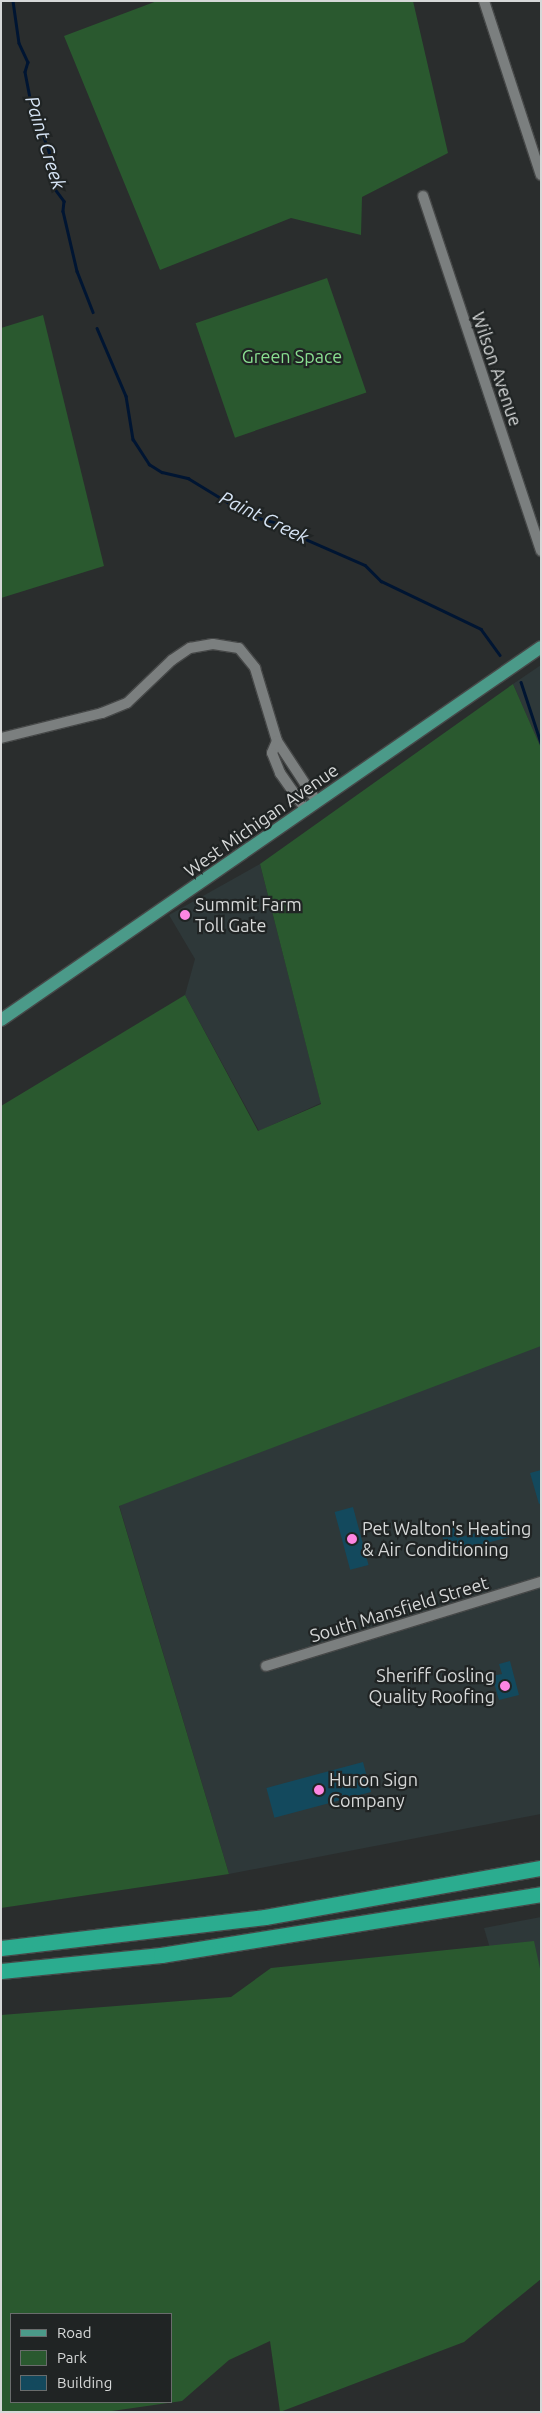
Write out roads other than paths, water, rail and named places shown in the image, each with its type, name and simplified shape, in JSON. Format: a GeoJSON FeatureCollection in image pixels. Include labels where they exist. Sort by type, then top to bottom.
{"type":"FeatureCollection","features":[{"type":"Feature","properties":{"kind":"highway"},"geometry":{"type":"LineString","coordinates":[[1,1948],[265,1917],[541,1868]]}},
{"type":"Feature","properties":{"kind":"highway"},"geometry":{"type":"LineString","coordinates":[[1,1971],[162,1955],[541,1894]]}},
{"type":"Feature","properties":{"kind":"main road","name":"West Michigan Avenue"},"geometry":{"type":"LineString","coordinates":[[2,1019],[541,647]]}},
{"type":"Feature","properties":{"kind":"street"},"geometry":{"type":"LineString","coordinates":[[484,1],[541,175]]}},
{"type":"Feature","properties":{"kind":"street","name":"Wilson Avenue"},"geometry":{"type":"LineString","coordinates":[[423,196],[541,552]]}},
{"type":"Feature","properties":{"kind":"street"},"geometry":{"type":"LineString","coordinates":[[1,738],[102,713],[127,703],[172,660],[190,648],[213,644],[238,648],[255,668],[277,742],[318,802]]}},
{"type":"Feature","properties":{"kind":"street"},"geometry":{"type":"LineString","coordinates":[[277,742],[272,753],[280,773],[306,810]]}},
{"type":"Feature","properties":{"kind":"street","name":"South Mansfield Street"},"geometry":{"type":"LineString","coordinates":[[266,1666],[541,1582]]}},
{"type":"Feature","properties":{"kind":"waterway","name":"Paint Creek"},"geometry":{"type":"LineString","coordinates":[[13,1],[19,43],[28,62],[25,72],[31,103],[49,151],[55,189],[64,201],[63,211],[77,271],[93,312]]}},
{"type":"Feature","properties":{"kind":"waterway","name":"Paint Creek"},"geometry":{"type":"LineString","coordinates":[[97,328],[126,396],[133,439],[149,464],[162,472],[188,478],[229,503],[237,501],[255,517],[284,525],[296,535],[365,565],[381,581],[481,629],[500,655]]}},
{"type":"Feature","properties":{"kind":"waterway","name":"Paint Creek"},"geometry":{"type":"LineString","coordinates":[[521,682],[541,743]]}},
{"type":"Feature","properties":{"kind":"place","name":"Summit Farm Toll Gate"},"geometry":{"type":"Point","coordinates":[185,915]}},
{"type":"Feature","properties":{"kind":"place","name":"Pet Walton's Heating & Air Conditioning"},"geometry":{"type":"Point","coordinates":[352,1539]}},
{"type":"Feature","properties":{"kind":"place","name":"Sheriff Gosling Quality Roofing"},"geometry":{"type":"Point","coordinates":[505,1686]}},
{"type":"Feature","properties":{"kind":"place","name":"Huron Sign Company"},"geometry":{"type":"Point","coordinates":[319,1790]}},
{"type":"Feature","properties":{"kind":"park label","name":"Green Space"},"geometry":{"type":"Point","coordinates":[292,356]}}]}
